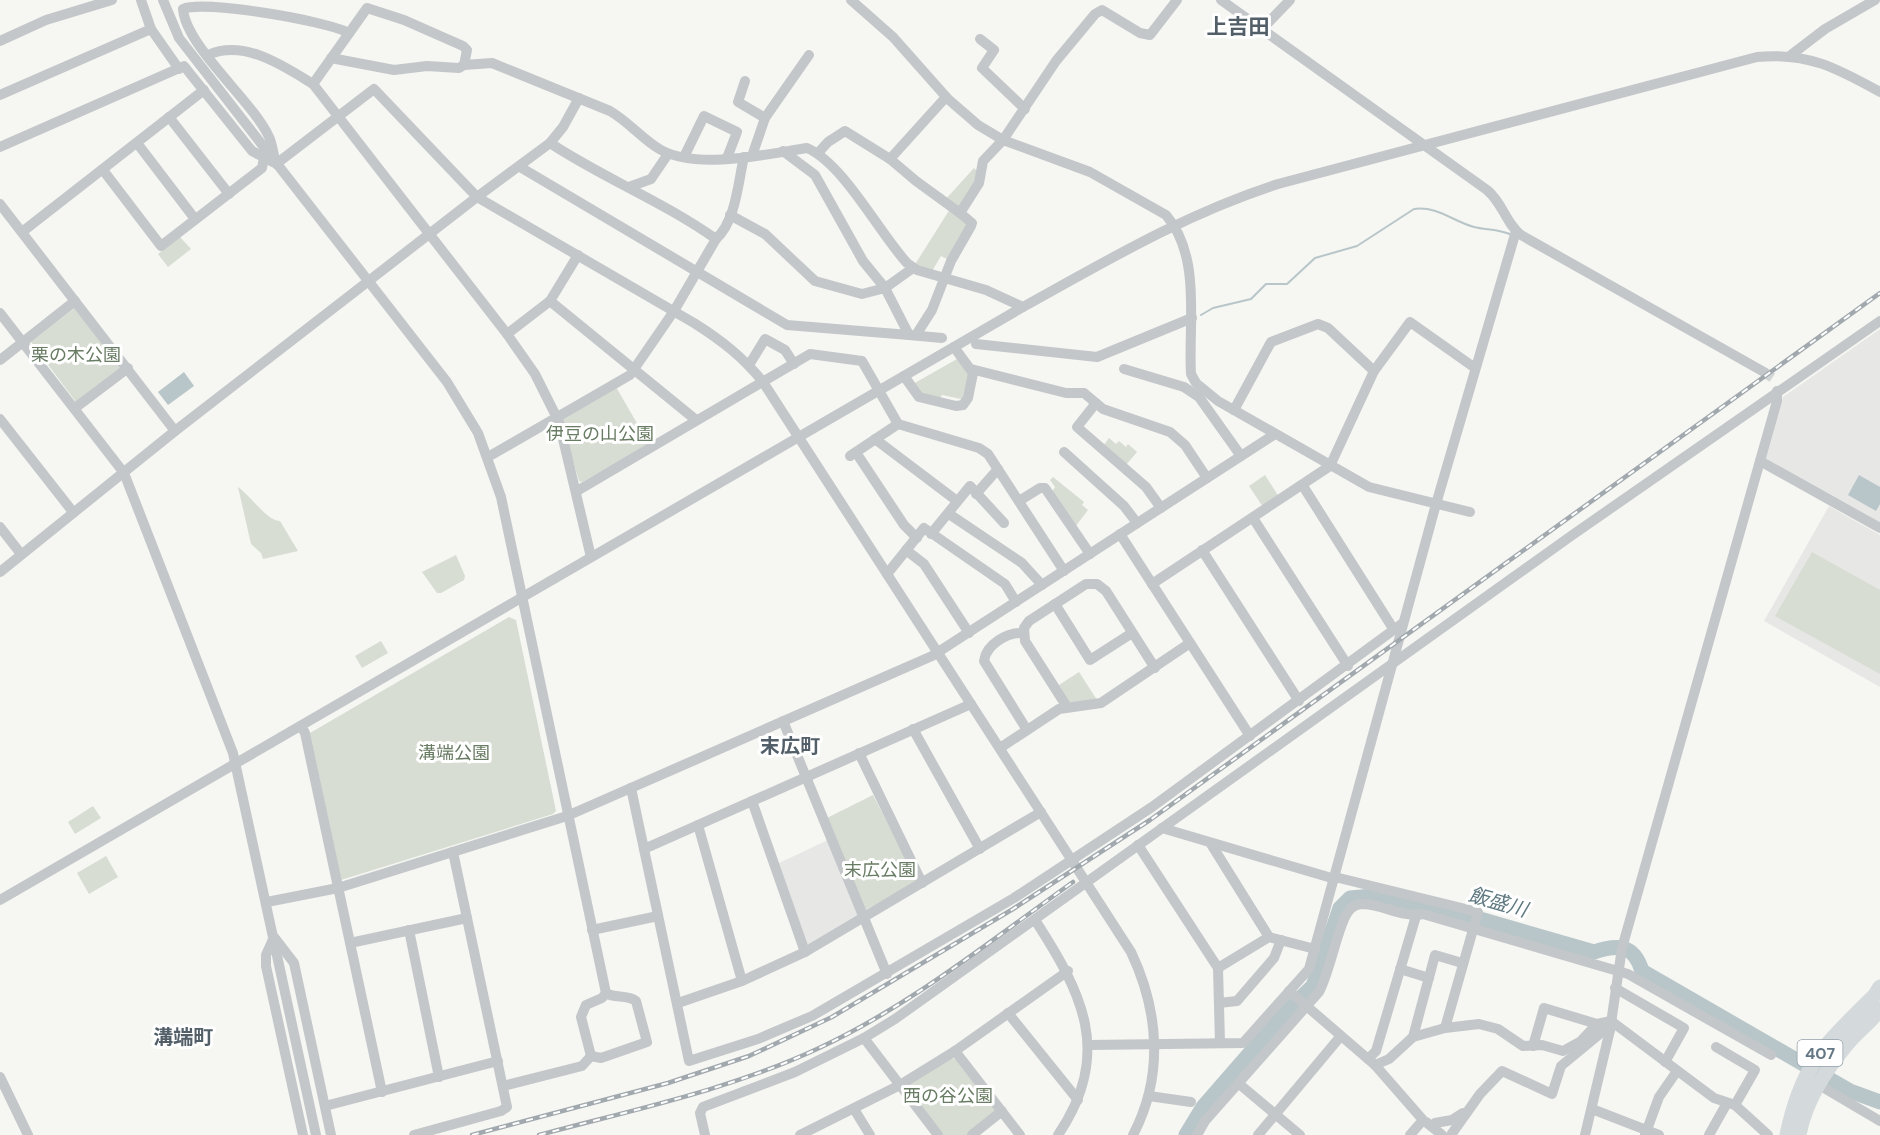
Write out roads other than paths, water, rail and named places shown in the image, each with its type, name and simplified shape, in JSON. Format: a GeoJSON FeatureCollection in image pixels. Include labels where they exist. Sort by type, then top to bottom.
{"type":"FeatureCollection","features":[{"type":"Feature","properties":{"kind":"highway","name":"407"},"geometry":{"type":"LineString","coordinates":[[1787,1135],[1795,1100],[1816,1058],[1829,1040],[1875,996],[1880,987]]}},
{"type":"Feature","properties":{"kind":"highway","name":"407"},"geometry":{"type":"LineString","coordinates":[[1799,1135],[1807,1109],[1819,1085],[1848,1043],[1880,1009]]}},
{"type":"Feature","properties":{"kind":"street"},"geometry":{"type":"LineString","coordinates":[[0,41],[46,20],[112,0]]}},
{"type":"Feature","properties":{"kind":"street"},"geometry":{"type":"LineString","coordinates":[[141,0],[151,29],[179,69]]}},
{"type":"Feature","properties":{"kind":"street"},"geometry":{"type":"LineString","coordinates":[[163,0],[179,38],[453,391],[469,416],[488,457],[501,497],[520,598],[606,993],[610,996],[625,996],[636,1001],[647,1042],[601,1058],[591,1056]]}},
{"type":"Feature","properties":{"kind":"street"},"geometry":{"type":"LineString","coordinates":[[851,0],[897,40],[946,97],[978,125],[1002,140],[1090,172],[1158,209],[1175,225],[1191,282],[1192,378],[1218,401],[1369,487],[1470,512]]}},
{"type":"Feature","properties":{"kind":"street"},"geometry":{"type":"LineString","coordinates":[[960,213],[979,183],[983,161],[1025,109],[1056,61],[1095,14],[1106,10],[1140,33],[1150,35],[1177,0]]}},
{"type":"Feature","properties":{"kind":"street"},"geometry":{"type":"LineString","coordinates":[[1221,0],[1263,28],[1496,198],[1516,231],[1764,372]]}},
{"type":"Feature","properties":{"kind":"street"},"geometry":{"type":"LineString","coordinates":[[1263,28],[1290,0]]}},
{"type":"Feature","properties":{"kind":"street"},"geometry":{"type":"LineString","coordinates":[[1791,55],[1825,29],[1875,0]]}},
{"type":"Feature","properties":{"kind":"street"},"geometry":{"type":"LineString","coordinates":[[276,164],[270,137],[208,56],[183,14],[185,7],[220,3],[301,17],[349,33]]}},
{"type":"Feature","properties":{"kind":"street"},"geometry":{"type":"LineString","coordinates":[[313,84],[367,8],[371,7],[464,46],[467,50],[464,66]]}},
{"type":"Feature","properties":{"kind":"street"},"geometry":{"type":"LineString","coordinates":[[0,95],[151,29]]}},
{"type":"Feature","properties":{"kind":"street"},"geometry":{"type":"LineString","coordinates":[[980,39],[994,50],[982,68],[1025,109]]}},
{"type":"Feature","properties":{"kind":"street"},"geometry":{"type":"LineString","coordinates":[[208,56],[219,50],[238,50],[277,61],[313,84],[507,334],[534,374],[556,418],[577,490],[591,557]]}},
{"type":"Feature","properties":{"kind":"street"},"geometry":{"type":"LineString","coordinates":[[488,457],[635,370],[674,311],[716,239],[723,233],[748,156],[765,118],[809,55]]}},
{"type":"Feature","properties":{"kind":"street"},"geometry":{"type":"LineString","coordinates":[[0,900],[1023,307],[1143,239],[1175,225],[1245,195],[1423,144],[1756,57],[1791,55],[1822,62],[1880,92]]}},
{"type":"Feature","properties":{"kind":"street"},"geometry":{"type":"LineString","coordinates":[[331,58],[394,70],[428,66],[459,68],[492,63],[579,98],[627,121],[650,142],[668,154],[684,157],[727,158],[807,148],[818,153],[851,191],[899,255],[913,268],[986,290],[1023,307]]}},
{"type":"Feature","properties":{"kind":"street"},"geometry":{"type":"LineString","coordinates":[[0,146],[184,66],[252,151],[276,164]]}},
{"type":"Feature","properties":{"kind":"street"},"geometry":{"type":"LineString","coordinates":[[745,81],[738,102],[765,118]]}},
{"type":"Feature","properties":{"kind":"street"},"geometry":{"type":"LineString","coordinates":[[276,164],[374,89],[477,197],[720,339],[749,365],[763,382],[1131,952],[1150,1002],[1155,1044],[1149,1096],[1136,1134]]}},
{"type":"Feature","properties":{"kind":"street"},"geometry":{"type":"LineString","coordinates":[[22,232],[204,90]]}},
{"type":"Feature","properties":{"kind":"street"},"geometry":{"type":"LineString","coordinates":[[890,159],[946,97]]}},
{"type":"Feature","properties":{"kind":"street"},"geometry":{"type":"LineString","coordinates":[[0,572],[175,431],[550,143],[563,127],[579,98]]}},
{"type":"Feature","properties":{"kind":"street"},"geometry":{"type":"LineString","coordinates":[[684,157],[704,116],[737,132],[727,158]]}},
{"type":"Feature","properties":{"kind":"street"},"geometry":{"type":"LineString","coordinates":[[169,117],[229,194]]}},
{"type":"Feature","properties":{"kind":"street"},"geometry":{"type":"LineString","coordinates":[[818,153],[828,142],[844,131],[890,159],[923,187],[972,222],[944,278],[932,310],[912,335]]}},
{"type":"Feature","properties":{"kind":"street"},"geometry":{"type":"LineString","coordinates":[[137,143],[195,219]]}},
{"type":"Feature","properties":{"kind":"street"},"geometry":{"type":"LineString","coordinates":[[550,143],[585,166],[629,187],[716,239]]}},
{"type":"Feature","properties":{"kind":"street"},"geometry":{"type":"LineString","coordinates":[[783,151],[815,175],[859,254],[885,288],[912,335]]}},
{"type":"Feature","properties":{"kind":"street"},"geometry":{"type":"LineString","coordinates":[[629,187],[651,178],[668,154]]}},
{"type":"Feature","properties":{"kind":"street"},"geometry":{"type":"LineString","coordinates":[[103,170],[161,246],[261,168],[264,158]]}},
{"type":"Feature","properties":{"kind":"street"},"geometry":{"type":"LineString","coordinates":[[520,167],[787,325],[942,339]]}},
{"type":"Feature","properties":{"kind":"street"},"geometry":{"type":"LineString","coordinates":[[0,204],[175,431]]}},
{"type":"Feature","properties":{"kind":"street"},"geometry":{"type":"LineString","coordinates":[[730,215],[765,234],[815,281],[862,294],[885,288],[898,281],[913,268]]}},
{"type":"Feature","properties":{"kind":"street"},"geometry":{"type":"LineString","coordinates":[[1089,1045],[1243,1043],[1291,993],[1309,969],[1393,663],[1399,627],[1516,231]]}},
{"type":"Feature","properties":{"kind":"street"},"geometry":{"type":"LineString","coordinates":[[507,334],[550,301],[578,255]]}},
{"type":"Feature","properties":{"kind":"street"},"geometry":{"type":"LineString","coordinates":[[0,360],[75,301]]}},
{"type":"Feature","properties":{"kind":"street"},"geometry":{"type":"LineString","coordinates":[[550,301],[696,420]]}},
{"type":"Feature","properties":{"kind":"street"},"geometry":{"type":"LineString","coordinates":[[0,313],[124,472],[237,762],[316,1135]]}},
{"type":"Feature","properties":{"kind":"street"},"geometry":{"type":"LineString","coordinates":[[976,344],[1097,357],[1192,318]]}},
{"type":"Feature","properties":{"kind":"street"},"geometry":{"type":"LineString","coordinates":[[705,1135],[700,1113],[703,1107],[795,1072],[864,1038],[921,1002],[1779,386],[1880,321]]}},
{"type":"Feature","properties":{"kind":"street"},"geometry":{"type":"LineString","coordinates":[[1152,584],[1330,466],[1374,371],[1410,322],[1475,368]]}},
{"type":"Feature","properties":{"kind":"street"},"geometry":{"type":"LineString","coordinates":[[1234,410],[1270,342],[1318,324],[1328,328],[1374,371]]}},
{"type":"Feature","properties":{"kind":"street"},"geometry":{"type":"LineString","coordinates":[[749,365],[765,339],[785,350],[794,364]]}},
{"type":"Feature","properties":{"kind":"street"},"geometry":{"type":"LineString","coordinates":[[904,376],[919,397],[960,406],[968,398],[973,377],[971,369],[954,347]]}},
{"type":"Feature","properties":{"kind":"street"},"geometry":{"type":"LineString","coordinates":[[577,490],[810,354],[860,360],[898,424],[969,443],[988,454],[1064,571]]}},
{"type":"Feature","properties":{"kind":"street"},"geometry":{"type":"LineString","coordinates":[[75,408],[128,368]]}},
{"type":"Feature","properties":{"kind":"street"},"geometry":{"type":"LineString","coordinates":[[971,369],[1066,393],[1084,393],[1103,409],[1170,432],[1185,446],[1207,478]]}},
{"type":"Feature","properties":{"kind":"street"},"geometry":{"type":"LineString","coordinates":[[1124,369],[1185,387],[1199,397],[1241,456]]}},
{"type":"Feature","properties":{"kind":"street"},"geometry":{"type":"LineString","coordinates":[[1585,1135],[1611,1025],[1618,969],[1626,932],[1778,401],[1779,386]]}},
{"type":"Feature","properties":{"kind":"street"},"geometry":{"type":"LineString","coordinates":[[1096,403],[1077,427],[1146,487],[1161,508]]}},
{"type":"Feature","properties":{"kind":"street"},"geometry":{"type":"LineString","coordinates":[[0,419],[73,512]]}},
{"type":"Feature","properties":{"kind":"street"},"geometry":{"type":"LineString","coordinates":[[898,424],[853,455],[904,525],[917,538]]}},
{"type":"Feature","properties":{"kind":"street"},"geometry":{"type":"LineString","coordinates":[[267,902],[338,888],[567,816],[937,652],[1275,434]]}},
{"type":"Feature","properties":{"kind":"street"},"geometry":{"type":"LineString","coordinates":[[874,439],[957,501]]}},
{"type":"Feature","properties":{"kind":"street"},"geometry":{"type":"LineString","coordinates":[[1064,452],[1124,506],[1137,523]]}},
{"type":"Feature","properties":{"kind":"street"},"geometry":{"type":"LineString","coordinates":[[1760,461],[1880,528]]}},
{"type":"Feature","properties":{"kind":"street"},"geometry":{"type":"LineString","coordinates":[[976,494],[998,469]]}},
{"type":"Feature","properties":{"kind":"street"},"geometry":{"type":"LineString","coordinates":[[931,534],[970,486],[1004,523]]}},
{"type":"Feature","properties":{"kind":"street"},"geometry":{"type":"LineString","coordinates":[[1303,486],[1399,627]]}},
{"type":"Feature","properties":{"kind":"street"},"geometry":{"type":"LineString","coordinates":[[1019,501],[1040,488],[1045,488],[1090,554]]}},
{"type":"Feature","properties":{"kind":"street"},"geometry":{"type":"LineString","coordinates":[[949,514],[1022,563],[1042,585]]}},
{"type":"Feature","properties":{"kind":"street"},"geometry":{"type":"LineString","coordinates":[[1253,518],[1348,666]]}},
{"type":"Feature","properties":{"kind":"street"},"geometry":{"type":"LineString","coordinates":[[0,527],[21,554]]}},
{"type":"Feature","properties":{"kind":"street"},"geometry":{"type":"LineString","coordinates":[[887,574],[924,528],[1005,584],[1016,602]]}},
{"type":"Feature","properties":{"kind":"street"},"geometry":{"type":"LineString","coordinates":[[1120,534],[1250,736]]}},
{"type":"Feature","properties":{"kind":"street"},"geometry":{"type":"LineString","coordinates":[[906,550],[924,564],[969,633]]}},
{"type":"Feature","properties":{"kind":"street"},"geometry":{"type":"LineString","coordinates":[[1202,550],[1299,702]]}},
{"type":"Feature","properties":{"kind":"street"},"geometry":{"type":"LineString","coordinates":[[1067,707],[1025,641],[1023,633],[1029,621],[1086,585],[1097,584],[1106,591],[1155,668]]}},
{"type":"Feature","properties":{"kind":"street"},"geometry":{"type":"LineString","coordinates":[[1055,604],[1090,660],[1132,633]]}},
{"type":"Feature","properties":{"kind":"street"},"geometry":{"type":"LineString","coordinates":[[631,788],[690,1061],[758,1039],[812,1016],[1073,861],[1299,702],[1399,627]]}},
{"type":"Feature","properties":{"kind":"street"},"geometry":{"type":"LineString","coordinates":[[1023,633],[1013,633],[990,647],[984,661],[1027,730]]}},
{"type":"Feature","properties":{"kind":"street"},"geometry":{"type":"LineString","coordinates":[[1000,748],[1059,709],[1101,703],[1190,643]]}},
{"type":"Feature","properties":{"kind":"street"},"geometry":{"type":"LineString","coordinates":[[644,849],[971,704]]}},
{"type":"Feature","properties":{"kind":"street"},"geometry":{"type":"LineString","coordinates":[[783,721],[886,974]]}},
{"type":"Feature","properties":{"kind":"street"},"geometry":{"type":"LineString","coordinates":[[301,726],[305,733],[382,1092]]}},
{"type":"Feature","properties":{"kind":"street"},"geometry":{"type":"LineString","coordinates":[[913,729],[980,849]]}},
{"type":"Feature","properties":{"kind":"street"},"geometry":{"type":"LineString","coordinates":[[859,753],[922,883]]}},
{"type":"Feature","properties":{"kind":"street"},"geometry":{"type":"LineString","coordinates":[[752,801],[805,952]]}},
{"type":"Feature","properties":{"kind":"street"},"geometry":{"type":"LineString","coordinates":[[678,1003],[742,981],[805,952],[1041,812]]}},
{"type":"Feature","properties":{"kind":"street"},"geometry":{"type":"LineString","coordinates":[[698,825],[742,981]]}},
{"type":"Feature","properties":{"kind":"street"},"geometry":{"type":"LineString","coordinates":[[1162,828],[1335,878],[1478,912],[1444,1028]]}},
{"type":"Feature","properties":{"kind":"street"},"geometry":{"type":"LineString","coordinates":[[1211,844],[1269,937],[1315,949]]}},
{"type":"Feature","properties":{"kind":"street"},"geometry":{"type":"LineString","coordinates":[[1138,845],[1218,968],[1220,1043]]}},
{"type":"Feature","properties":{"kind":"street"},"geometry":{"type":"LineString","coordinates":[[414,1135],[505,1110],[507,1103],[453,852]]}},
{"type":"Feature","properties":{"kind":"street"},"geometry":{"type":"LineString","coordinates":[[1197,1135],[1204,1121],[1325,981],[1349,911],[1363,904],[1416,916],[1423,915],[1618,969],[1771,1054]]}},
{"type":"Feature","properties":{"kind":"street"},"geometry":{"type":"LineString","coordinates":[[592,930],[658,916]]}},
{"type":"Feature","properties":{"kind":"street"},"geometry":{"type":"LineString","coordinates":[[1371,1062],[1416,916]]}},
{"type":"Feature","properties":{"kind":"street"},"geometry":{"type":"LineString","coordinates":[[350,943],[467,918]]}},
{"type":"Feature","properties":{"kind":"street"},"geometry":{"type":"LineString","coordinates":[[1035,920],[1068,971],[1083,1011],[1089,1045],[1078,1100],[1074,1111],[1058,1135]]}},
{"type":"Feature","properties":{"kind":"street"},"geometry":{"type":"LineString","coordinates":[[409,930],[439,1077]]}},
{"type":"Feature","properties":{"kind":"street"},"geometry":{"type":"LineString","coordinates":[[274,937],[294,963],[331,1135]]}},
{"type":"Feature","properties":{"kind":"street"},"geometry":{"type":"LineString","coordinates":[[274,937],[266,955],[266,966],[303,1135]]}},
{"type":"Feature","properties":{"kind":"street"},"geometry":{"type":"LineString","coordinates":[[1218,968],[1269,937]]}},
{"type":"Feature","properties":{"kind":"street"},"geometry":{"type":"LineString","coordinates":[[1219,1003],[1237,1001],[1274,958],[1281,940]]}},
{"type":"Feature","properties":{"kind":"street"},"geometry":{"type":"LineString","coordinates":[[1413,1037],[1435,955],[1462,963]]}},
{"type":"Feature","properties":{"kind":"street"},"geometry":{"type":"LineString","coordinates":[[1400,969],[1429,978]]}},
{"type":"Feature","properties":{"kind":"street"},"geometry":{"type":"LineString","coordinates":[[806,1134],[900,1085],[955,1051],[1068,971]]}},
{"type":"Feature","properties":{"kind":"street"},"geometry":{"type":"LineString","coordinates":[[1616,988],[1684,1028],[1665,1062]]}},
{"type":"Feature","properties":{"kind":"street"},"geometry":{"type":"LineString","coordinates":[[591,1056],[581,1017],[586,1005],[602,998],[606,993]]}},
{"type":"Feature","properties":{"kind":"street"},"geometry":{"type":"LineString","coordinates":[[1291,993],[1371,1062],[1423,1120],[1442,1135]]}},
{"type":"Feature","properties":{"kind":"street"},"geometry":{"type":"LineString","coordinates":[[1533,1046],[1544,1008],[1597,1024],[1611,1025],[1714,1098],[1731,1104],[1768,1135]]}},
{"type":"Feature","properties":{"kind":"street"},"geometry":{"type":"LineString","coordinates":[[1008,1013],[1078,1100]]}},
{"type":"Feature","properties":{"kind":"street"},"geometry":{"type":"LineString","coordinates":[[1371,1062],[1389,1059],[1413,1037],[1444,1028],[1479,1024],[1498,1029],[1520,1045],[1563,1051],[1581,1041],[1597,1024]]}},
{"type":"Feature","properties":{"kind":"street"},"geometry":{"type":"LineString","coordinates":[[1450,1135],[1468,1109],[1502,1071],[1552,1094],[1561,1066],[1611,1025]]}},
{"type":"Feature","properties":{"kind":"street"},"geometry":{"type":"LineString","coordinates":[[1258,1135],[1274,1113],[1340,1037]]}},
{"type":"Feature","properties":{"kind":"street"},"geometry":{"type":"LineString","coordinates":[[864,1038],[938,1135]]}},
{"type":"Feature","properties":{"kind":"street"},"geometry":{"type":"LineString","coordinates":[[1709,1135],[1755,1070],[1716,1047]]}},
{"type":"Feature","properties":{"kind":"street"},"geometry":{"type":"LineString","coordinates":[[955,1051],[1020,1135]]}},
{"type":"Feature","properties":{"kind":"street"},"geometry":{"type":"LineString","coordinates":[[503,1086],[582,1066],[591,1056]]}},
{"type":"Feature","properties":{"kind":"street"},"geometry":{"type":"LineString","coordinates":[[325,1106],[498,1061]]}},
{"type":"Feature","properties":{"kind":"street"},"geometry":{"type":"LineString","coordinates":[[1646,1132],[1659,1097],[1677,1071]]}},
{"type":"Feature","properties":{"kind":"street"},"geometry":{"type":"LineString","coordinates":[[0,1077],[28,1135]]}},
{"type":"Feature","properties":{"kind":"street"},"geometry":{"type":"LineString","coordinates":[[1238,1083],[1300,1135]]}},
{"type":"Feature","properties":{"kind":"street"},"geometry":{"type":"LineString","coordinates":[[1819,1085],[1880,1121]]}},
{"type":"Feature","properties":{"kind":"street"},"geometry":{"type":"LineString","coordinates":[[1149,1096],[1191,1102]]}},
{"type":"Feature","properties":{"kind":"street"},"geometry":{"type":"LineString","coordinates":[[854,1109],[870,1135]]}},
{"type":"Feature","properties":{"kind":"street"},"geometry":{"type":"LineString","coordinates":[[1435,1122],[1452,1120],[1468,1109]]}},
{"type":"Feature","properties":{"kind":"street"},"geometry":{"type":"LineString","coordinates":[[1592,1109],[1646,1132],[1659,1135]]}},
{"type":"Feature","properties":{"kind":"street"},"geometry":{"type":"LineString","coordinates":[[972,1135],[1002,1112]]}},
{"type":"Feature","properties":{"kind":"street"},"geometry":{"type":"LineString","coordinates":[[1410,1135],[1423,1120]]}},
{"type":"Feature","properties":{"kind":"waterway"},"geometry":{"type":"LineString","coordinates":[[1201,315],[1213,308],[1251,299],[1266,284],[1287,284],[1315,258],[1357,246],[1414,209],[1438,212],[1474,227],[1512,235]]}},
{"type":"Feature","properties":{"kind":"waterway","name":"飯盛川"},"geometry":{"type":"LineString","coordinates":[[1186,1135],[1203,1107],[1283,1015],[1313,986],[1340,908],[1350,898],[1373,896],[1398,904],[1435,906],[1594,952],[1617,947],[1624,948],[1639,962],[1642,971],[1850,1091],[1880,1102]]}},
{"type":"Feature","properties":{"kind":"tunnel"},"geometry":{"type":"LineString","coordinates":[[1764,372],[1776,380]]}},
{"type":"Feature","properties":{"kind":"railway"},"geometry":{"type":"LineString","coordinates":[[472,1135],[668,1083],[749,1056],[832,1017],[1013,909],[1150,820],[1880,293]]}},
{"type":"Feature","properties":{"kind":"railway"},"geometry":{"type":"LineString","coordinates":[[539,1135],[715,1088],[817,1049],[885,1013],[917,993],[1073,882]]}},
{"type":"Feature","properties":{"kind":"district","name":"上吉田"},"geometry":{"type":"Point","coordinates":[1238,27]}},
{"type":"Feature","properties":{"kind":"district","name":"末広町"},"geometry":{"type":"Point","coordinates":[790,746]}},
{"type":"Feature","properties":{"kind":"district","name":"溝端町"},"geometry":{"type":"Point","coordinates":[183,1037]}},
{"type":"Feature","properties":{"kind":"park label","name":"栗の木公園"},"geometry":{"type":"Point","coordinates":[76,355]}},
{"type":"Feature","properties":{"kind":"park label","name":"伊豆の山公園"},"geometry":{"type":"Point","coordinates":[600,434]}},
{"type":"Feature","properties":{"kind":"park label","name":"溝端公園"},"geometry":{"type":"Point","coordinates":[454,753]}},
{"type":"Feature","properties":{"kind":"park label","name":"末広公園"},"geometry":{"type":"Point","coordinates":[880,870]}},
{"type":"Feature","properties":{"kind":"park label","name":"西の谷公園"},"geometry":{"type":"Point","coordinates":[948,1096]}}]}
